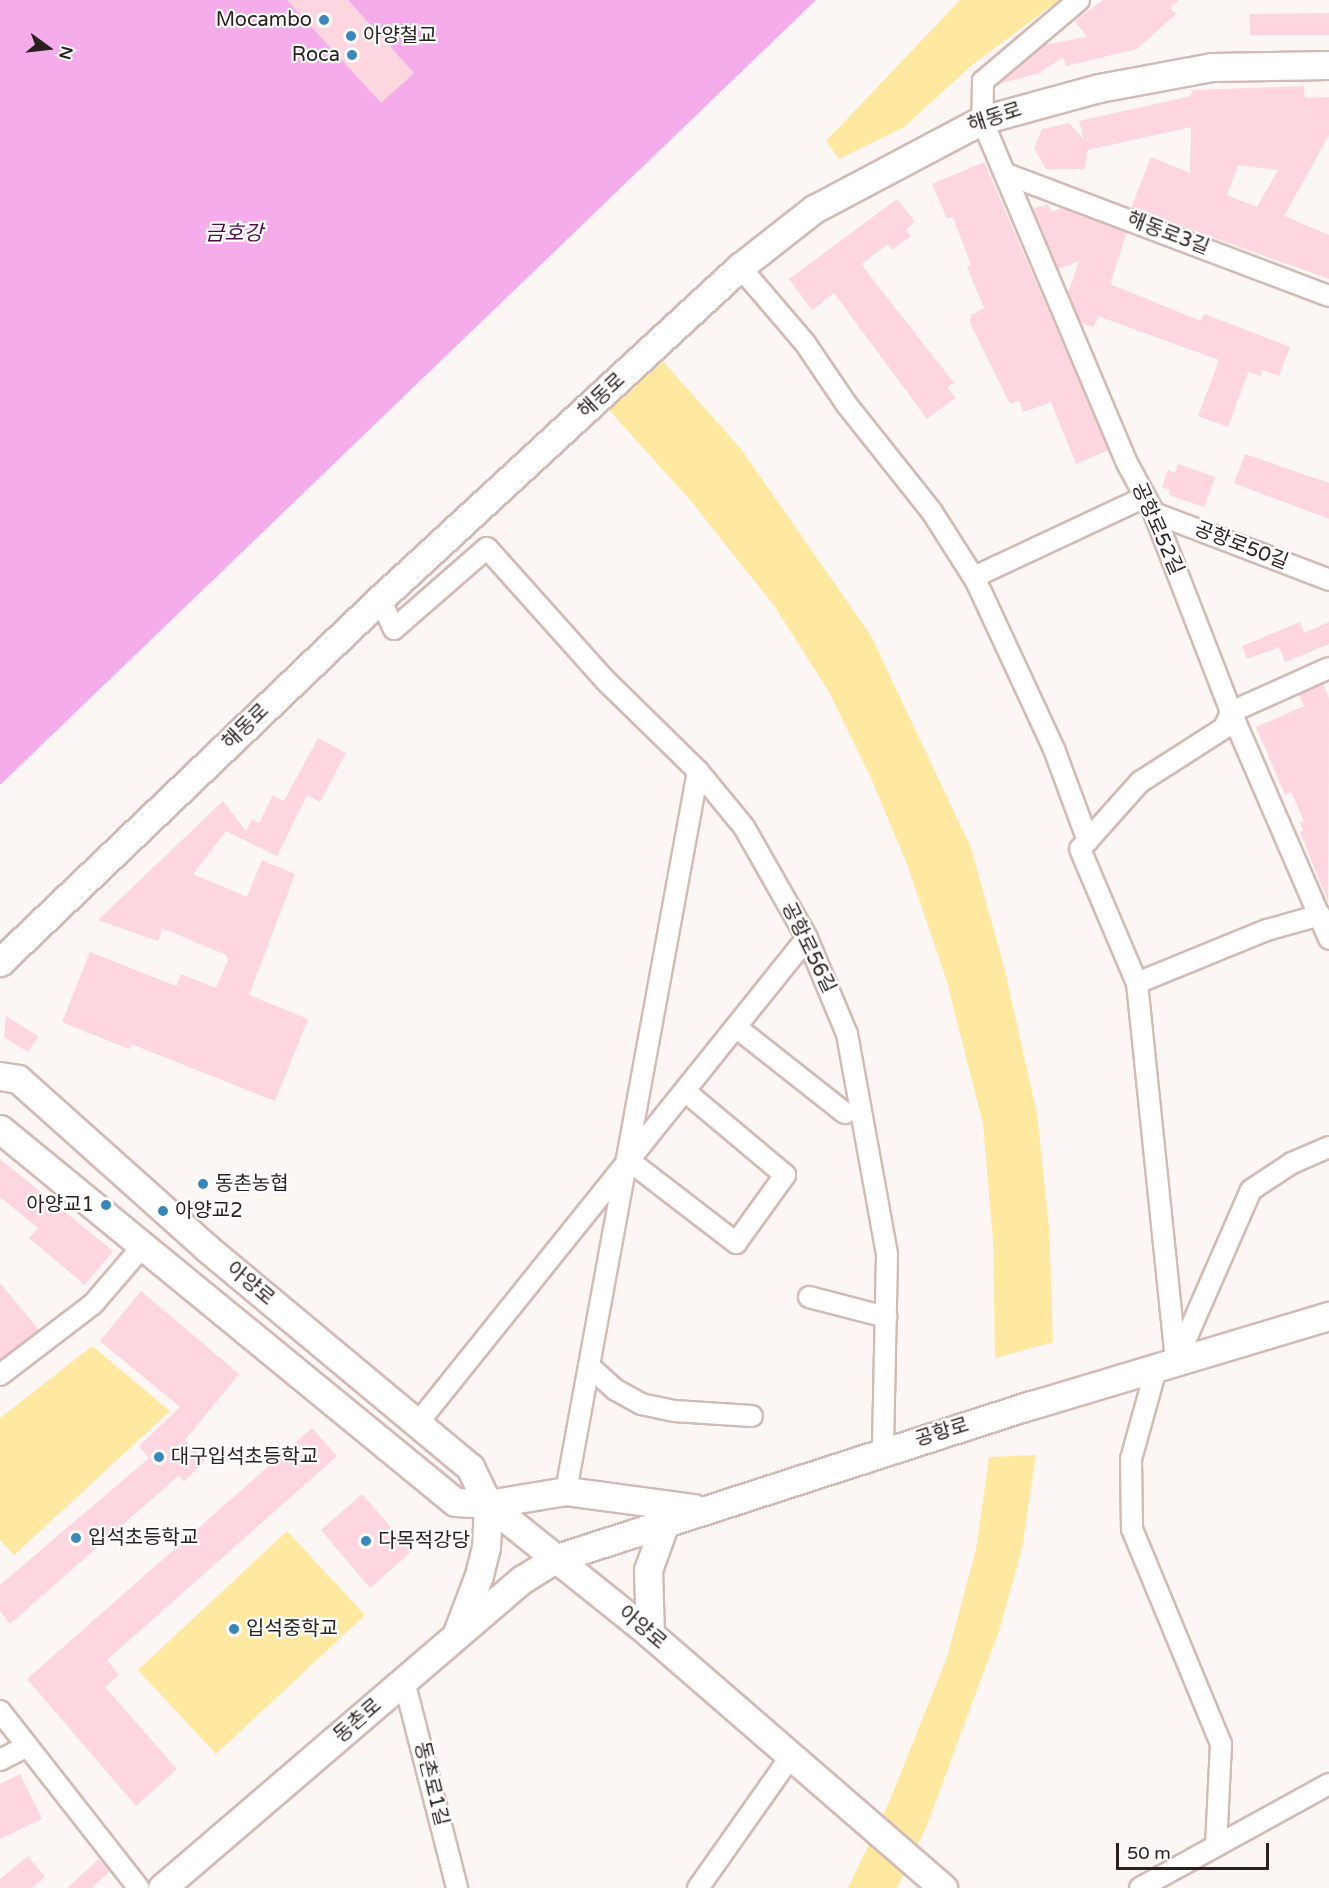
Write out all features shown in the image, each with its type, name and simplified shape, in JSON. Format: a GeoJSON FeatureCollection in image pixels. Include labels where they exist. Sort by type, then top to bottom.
{"type":"FeatureCollection","features":[{"type":"Feature","properties":{"kind":"main road","name":"해동로"},"geometry":{"type":"LineString","coordinates":[[0,962],[380,600],[740,267],[814,209],[982,120],[1099,88],[1212,67],[1329,65]]}},
{"type":"Feature","properties":{"kind":"main road","name":"아양로"},"geometry":{"type":"LineString","coordinates":[[0,1076],[18,1079],[208,1249],[470,1467],[488,1504],[650,1634],[943,1888]]}},
{"type":"Feature","properties":{"kind":"main road","name":"아양로"},"geometry":{"type":"LineString","coordinates":[[0,1129],[455,1502],[488,1504]]}},
{"type":"Feature","properties":{"kind":"main road","name":"공항로"},"geometry":{"type":"LineString","coordinates":[[556,1558],[700,1509],[1329,1316]]}},
{"type":"Feature","properties":{"kind":"main road"},"geometry":{"type":"LineString","coordinates":[[456,1637],[480,1575],[488,1504],[566,1491],[700,1509]]}},
{"type":"Feature","properties":{"kind":"main road"},"geometry":{"type":"LineString","coordinates":[[650,1634],[648,1570],[666,1520]]}},
{"type":"Feature","properties":{"kind":"main road","name":"동촌로"},"geometry":{"type":"LineString","coordinates":[[162,1888],[523,1579],[556,1558]]}},
{"type":"Feature","properties":{"kind":"street"},"geometry":{"type":"LineString","coordinates":[[982,120],[983,81],[1079,0]]}},
{"type":"Feature","properties":{"kind":"street","name":"공항로52길"},"geometry":{"type":"LineString","coordinates":[[982,120],[1148,506],[1231,712],[1329,939]]}},
{"type":"Feature","properties":{"kind":"street","name":"해동로3길"},"geometry":{"type":"LineString","coordinates":[[1006,174],[1329,296]]}},
{"type":"Feature","properties":{"kind":"street"},"geometry":{"type":"LineString","coordinates":[[740,267],[805,343],[847,405],[932,512],[974,577],[1054,749],[1079,849],[1137,983],[1176,1360],[1251,1190],[1292,1163],[1329,1147]]}},
{"type":"Feature","properties":{"kind":"street"},"geometry":{"type":"LineString","coordinates":[[974,577],[1148,506]]}},
{"type":"Feature","properties":{"kind":"street","name":"공항로50길"},"geometry":{"type":"LineString","coordinates":[[1148,506],[1329,580]]}},
{"type":"Feature","properties":{"kind":"street","name":"공항로56길"},"geometry":{"type":"LineString","coordinates":[[380,600],[394,629],[487,548],[605,680],[698,771],[744,827],[807,938],[847,1034],[886,1255],[883,1452]]}},
{"type":"Feature","properties":{"kind":"street"},"geometry":{"type":"LineString","coordinates":[[1079,849],[1140,782],[1224,728],[1231,712],[1329,668]]}},
{"type":"Feature","properties":{"kind":"street"},"geometry":{"type":"LineString","coordinates":[[566,1491],[698,771]]}},
{"type":"Feature","properties":{"kind":"street"},"geometry":{"type":"LineString","coordinates":[[1137,983],[1267,930],[1320,915]]}},
{"type":"Feature","properties":{"kind":"street"},"geometry":{"type":"LineString","coordinates":[[417,1424],[627,1159],[685,1091],[807,938]]}},
{"type":"Feature","properties":{"kind":"street"},"geometry":{"type":"LineString","coordinates":[[736,1027],[845,1113]]}},
{"type":"Feature","properties":{"kind":"street"},"geometry":{"type":"LineString","coordinates":[[627,1159],[736,1243],[785,1175],[685,1091]]}},
{"type":"Feature","properties":{"kind":"street"},"geometry":{"type":"LineString","coordinates":[[0,1375],[93,1304],[142,1247]]}},
{"type":"Feature","properties":{"kind":"street"},"geometry":{"type":"LineString","coordinates":[[809,1297],[886,1317]]}},
{"type":"Feature","properties":{"kind":"street"},"geometry":{"type":"LineString","coordinates":[[589,1366],[615,1390],[642,1404],[674,1411],[752,1416]]}},
{"type":"Feature","properties":{"kind":"street"},"geometry":{"type":"LineString","coordinates":[[1156,1369],[1131,1459],[1132,1529],[1221,1744],[1216,1846]]}},
{"type":"Feature","properties":{"kind":"street","name":"동촌로1길"},"geometry":{"type":"LineString","coordinates":[[404,1681],[457,1888]]}},
{"type":"Feature","properties":{"kind":"street"},"geometry":{"type":"LineString","coordinates":[[0,1711],[139,1888]]}},
{"type":"Feature","properties":{"kind":"street"},"geometry":{"type":"LineString","coordinates":[[0,1760],[26,1746]]}},
{"type":"Feature","properties":{"kind":"street"},"geometry":{"type":"LineString","coordinates":[[698,1888],[791,1756]]}},
{"type":"Feature","properties":{"kind":"street"},"geometry":{"type":"LineString","coordinates":[[1140,1888],[1329,1784]]}},
{"type":"Feature","properties":{"kind":"shaded area"},"geometry":{"type":"Polygon","coordinates":[[[960,0],[1059,0],[972,65],[904,127],[839,159],[826,141],[960,0]]]}},
{"type":"Feature","properties":{"kind":"shaded area"},"geometry":{"type":"Polygon","coordinates":[[[652,349],[741,449],[871,636],[971,848],[1004,967],[1037,1114],[1049,1227],[1053,1342],[995,1358],[993,1241],[983,1124],[947,982],[907,864],[870,776],[829,692],[775,607],[690,500],[599,399],[652,349]]]}},
{"type":"Feature","properties":{"kind":"shaded area"},"geometry":{"type":"Polygon","coordinates":[[[92,1346],[170,1411],[14,1555],[0,1540],[0,1418],[92,1346]]]}},
{"type":"Feature","properties":{"kind":"shaded area"},"geometry":{"type":"Polygon","coordinates":[[[1036,1455],[1022,1548],[1000,1628],[927,1825],[897,1888],[848,1888],[890,1800],[947,1657],[976,1549],[989,1457],[1036,1455]]]}},
{"type":"Feature","properties":{"kind":"shaded area"},"geometry":{"type":"Polygon","coordinates":[[[287,1531],[365,1615],[216,1754],[138,1670],[287,1531]]]}},
{"type":"Feature","properties":{"kind":"water","name":"금호강"},"geometry":{"type":"Polygon","coordinates":[[[0,0],[816,0],[0,785],[0,0]]]}},
{"type":"Feature","properties":{"kind":"building","name":"아양철교"},"geometry":{"type":"Polygon","coordinates":[[[287,0],[348,0],[414,73],[381,103],[287,0]]]}},
{"type":"Feature","properties":{"kind":"building"},"geometry":{"type":"Polygon","coordinates":[[[1103,0],[1179,0],[1170,8],[1176,14],[1137,49],[1066,66],[1063,57],[1039,73],[999,84],[1044,45],[1087,37],[1075,21],[1103,0]]]}},
{"type":"Feature","properties":{"kind":"building"},"geometry":{"type":"Polygon","coordinates":[[[1329,13],[1329,35],[1250,35],[1250,14],[1329,13]]]}},
{"type":"Feature","properties":{"kind":"building"},"geometry":{"type":"Polygon","coordinates":[[[1304,86],[1305,98],[1329,97],[1329,135],[1284,216],[1329,235],[1329,279],[1131,208],[1151,157],[1190,173],[1191,127],[1087,150],[1085,169],[1046,169],[1034,148],[1042,129],[1069,123],[1084,140],[1079,121],[1191,96],[1192,90],[1304,86]],[[1238,165],[1227,195],[1257,207],[1278,170],[1238,165]]]}},
{"type":"Feature","properties":{"kind":"building"},"geometry":{"type":"Polygon","coordinates":[[[984,162],[1109,450],[1076,464],[1051,402],[1023,412],[1019,401],[1010,404],[970,323],[971,315],[984,308],[967,267],[971,265],[953,217],[947,219],[932,184],[984,162]]]}},
{"type":"Feature","properties":{"kind":"building"},"geometry":{"type":"Polygon","coordinates":[[[897,199],[915,222],[906,229],[911,236],[892,250],[888,244],[861,264],[954,383],[947,387],[955,398],[927,419],[834,293],[812,310],[789,279],[897,199]]]}},
{"type":"Feature","properties":{"kind":"building"},"geometry":{"type":"Polygon","coordinates":[[[1048,204],[1051,212],[1062,208],[1127,232],[1110,284],[1201,321],[1204,314],[1290,347],[1279,376],[1263,370],[1260,376],[1248,372],[1228,427],[1198,416],[1219,360],[1098,316],[1094,327],[1081,323],[1068,293],[1079,261],[1058,269],[1033,209],[1048,204]]]}},
{"type":"Feature","properties":{"kind":"building"},"geometry":{"type":"Polygon","coordinates":[[[1245,454],[1329,483],[1329,519],[1234,483],[1245,454]]]}},
{"type":"Feature","properties":{"kind":"building"},"geometry":{"type":"Polygon","coordinates":[[[1178,464],[1215,477],[1204,507],[1169,495],[1170,490],[1162,487],[1168,470],[1175,473],[1178,464]]]}},
{"type":"Feature","properties":{"kind":"building"},"geometry":{"type":"Polygon","coordinates":[[[1300,622],[1304,633],[1329,622],[1329,644],[1285,662],[1279,647],[1247,659],[1242,646],[1300,622]]]}},
{"type":"Feature","properties":{"kind":"building"},"geometry":{"type":"Polygon","coordinates":[[[1323,684],[1329,699],[1328,901],[1300,832],[1303,831],[1300,823],[1304,821],[1291,792],[1285,795],[1256,727],[1304,706],[1299,695],[1323,684]]]}},
{"type":"Feature","properties":{"kind":"building"},"geometry":{"type":"Polygon","coordinates":[[[318,738],[346,753],[320,802],[307,795],[277,856],[226,831],[193,874],[247,897],[262,860],[295,874],[249,995],[308,1019],[275,1101],[131,1044],[129,1049],[62,1022],[90,952],[176,986],[181,974],[216,988],[228,960],[226,955],[162,928],[158,941],[98,920],[223,801],[246,831],[252,819],[259,823],[273,795],[284,801],[318,738]]]}},
{"type":"Feature","properties":{"kind":"building"},"geometry":{"type":"Polygon","coordinates":[[[6,1016],[38,1036],[28,1052],[4,1037],[6,1016]]]}},
{"type":"Feature","properties":{"kind":"building"},"geometry":{"type":"Polygon","coordinates":[[[0,1159],[113,1251],[85,1285],[29,1238],[38,1228],[0,1197],[0,1159]]]}},
{"type":"Feature","properties":{"kind":"building"},"geometry":{"type":"Polygon","coordinates":[[[0,1283],[39,1330],[0,1360],[0,1283]]]}},
{"type":"Feature","properties":{"kind":"building","name":"대구입석초등학교"},"geometry":{"type":"Polygon","coordinates":[[[141,1291],[239,1374],[185,1440],[205,1461],[184,1481],[178,1476],[10,1624],[0,1611],[0,1585],[149,1458],[139,1446],[180,1407],[100,1341],[141,1291]]]}},
{"type":"Feature","properties":{"kind":"building"},"geometry":{"type":"Polygon","coordinates":[[[312,1428],[337,1456],[107,1660],[119,1675],[105,1687],[177,1769],[136,1806],[27,1679],[312,1428]]]}},
{"type":"Feature","properties":{"kind":"building","name":"다목적강당"},"geometry":{"type":"Polygon","coordinates":[[[362,1494],[412,1551],[370,1588],[321,1530],[362,1494]]]}},
{"type":"Feature","properties":{"kind":"building"},"geometry":{"type":"Polygon","coordinates":[[[20,1774],[42,1819],[0,1839],[0,1784],[20,1774]]]}},
{"type":"Feature","properties":{"kind":"building"},"geometry":{"type":"Polygon","coordinates":[[[28,1856],[45,1877],[32,1888],[0,1888],[0,1879],[28,1856]]]}},
{"type":"Feature","properties":{"kind":"building"},"geometry":{"type":"Polygon","coordinates":[[[99,1859],[110,1871],[92,1888],[67,1888],[99,1859]]]}},
{"type":"Feature","properties":{"kind":"place","name":"Mocambo"},"geometry":{"type":"Point","coordinates":[324,20]}},
{"type":"Feature","properties":{"kind":"place","name":"아양철교"},"geometry":{"type":"Point","coordinates":[351,36]}},
{"type":"Feature","properties":{"kind":"place","name":"Roca"},"geometry":{"type":"Point","coordinates":[352,55]}},
{"type":"Feature","properties":{"kind":"place","name":"동촌농협"},"geometry":{"type":"Point","coordinates":[203,1184]}},
{"type":"Feature","properties":{"kind":"place","name":"아양교1"},"geometry":{"type":"Point","coordinates":[106,1205]}},
{"type":"Feature","properties":{"kind":"place","name":"아양교2"},"geometry":{"type":"Point","coordinates":[163,1211]}},
{"type":"Feature","properties":{"kind":"place","name":"대구입석초등학교"},"geometry":{"type":"Point","coordinates":[159,1457]}},
{"type":"Feature","properties":{"kind":"place","name":"입석초등학교"},"geometry":{"type":"Point","coordinates":[76,1538]}},
{"type":"Feature","properties":{"kind":"place","name":"다목적강당"},"geometry":{"type":"Point","coordinates":[366,1541]}},
{"type":"Feature","properties":{"kind":"place","name":"입석중학교"},"geometry":{"type":"Point","coordinates":[234,1629]}}]}
